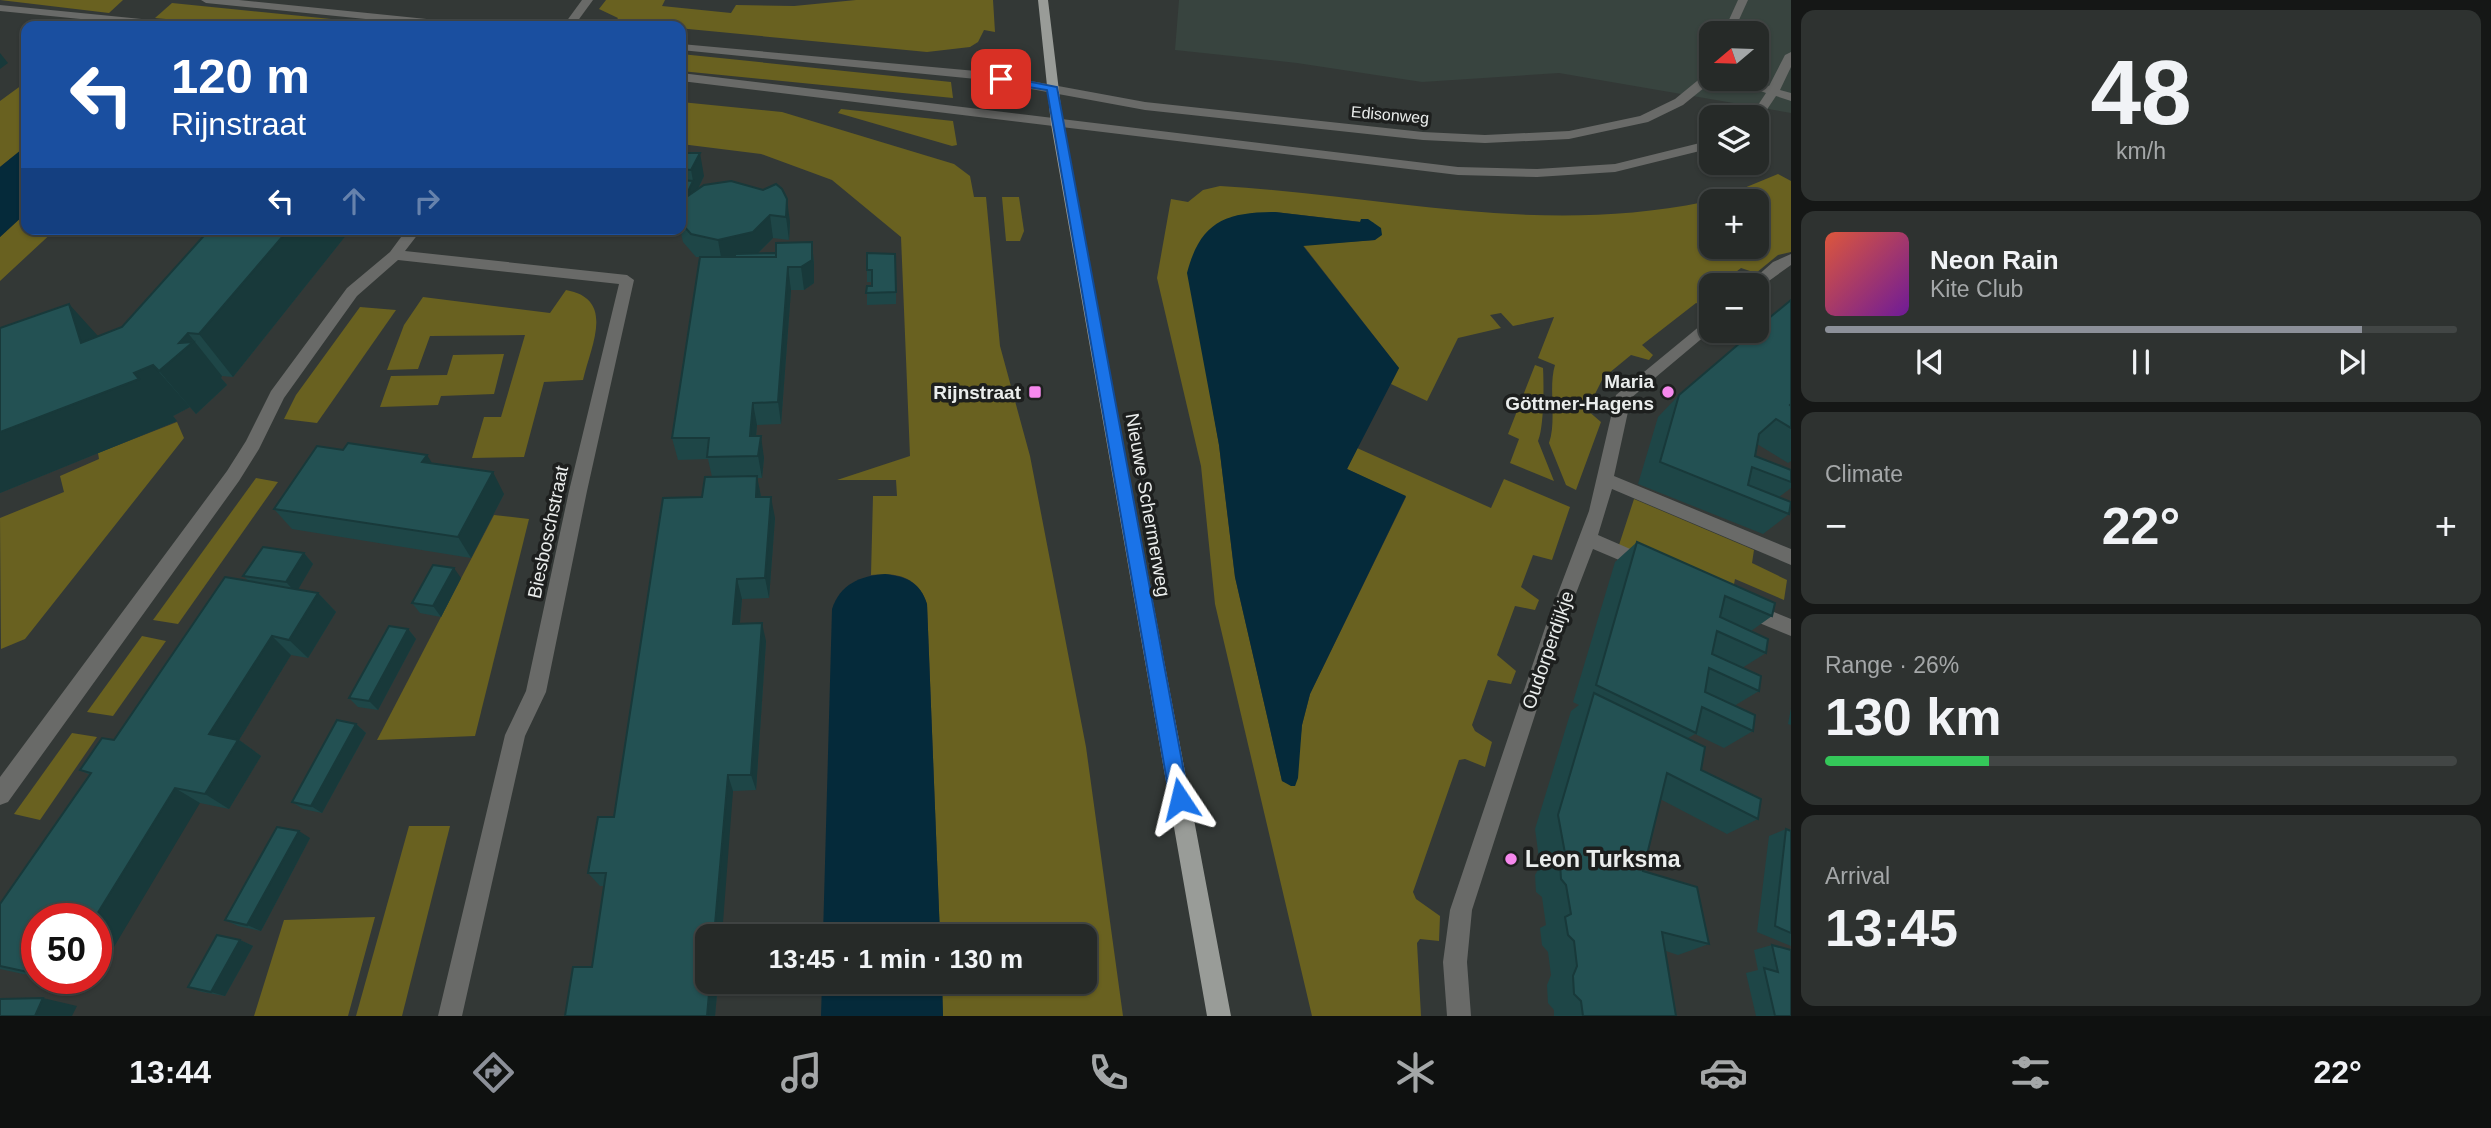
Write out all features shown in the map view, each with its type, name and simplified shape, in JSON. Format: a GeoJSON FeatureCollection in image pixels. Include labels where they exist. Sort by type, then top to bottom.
{"type":"FeatureCollection","features":[{"type":"Feature","properties":{"kind":"main road","name":"Nieuwe Schermerweg"},"geometry":{"type":"LineString","coordinates":[[1043,0],[1057,124],[1219,1016]]}},
{"type":"Feature","properties":{"kind":"street"},"geometry":{"type":"LineString","coordinates":[[205,0],[416,21]]}},
{"type":"Feature","properties":{"kind":"street"},"geometry":{"type":"LineString","coordinates":[[572,21],[588,0]]}},
{"type":"Feature","properties":{"kind":"street"},"geometry":{"type":"LineString","coordinates":[[1733,21],[1743,0]]}},
{"type":"Feature","properties":{"kind":"street"},"geometry":{"type":"LineString","coordinates":[[0,8],[131,21]]}},
{"type":"Feature","properties":{"kind":"street"},"geometry":{"type":"LineString","coordinates":[[686,47],[976,75],[1052,87]]}},
{"type":"Feature","properties":{"kind":"street"},"geometry":{"type":"LineString","coordinates":[[1764,105],[1791,55]]}},
{"type":"Feature","properties":{"kind":"street"},"geometry":{"type":"LineString","coordinates":[[686,77],[1458,171],[1499,173],[1615,168],[1699,147]]}},
{"type":"Feature","properties":{"kind":"street","name":"Edisonweg"},"geometry":{"type":"LineString","coordinates":[[1052,87],[1172,109],[1423,136],[1499,139],[1569,135],[1644,119],[1679,102],[1699,86]]}},
{"type":"Feature","properties":{"kind":"street"},"geometry":{"type":"LineString","coordinates":[[1769,90],[1791,97]]}},
{"type":"Feature","properties":{"kind":"street"},"geometry":{"type":"LineString","coordinates":[[0,795],[233,476],[253,444],[277,395],[345,302],[395,255],[410,235]]}},
{"type":"Feature","properties":{"kind":"street","name":"Biesboschstraat"},"geometry":{"type":"LineString","coordinates":[[395,255],[627,280],[578,491],[536,692],[514,735],[450,1016]]}},
{"type":"Feature","properties":{"kind":"street"},"geometry":{"type":"LineString","coordinates":[[1768,273],[1791,259]]}},
{"type":"Feature","properties":{"kind":"street","name":"Oudorperdijkje"},"geometry":{"type":"LineString","coordinates":[[1459,1016],[1455,962],[1461,910],[1556,622],[1607,480],[1624,395],[1699,332]]}},
{"type":"Feature","properties":{"kind":"street"},"geometry":{"type":"LineString","coordinates":[[1607,480],[1791,557]]}},
{"type":"Feature","properties":{"kind":"street"},"geometry":{"type":"LineString","coordinates":[[1587,538],[1664,572]]}},
{"type":"Feature","properties":{"kind":"street"},"geometry":{"type":"LineString","coordinates":[[1727,600],[1791,628]]}},
{"type":"Feature","properties":{"kind":"shaded area"},"geometry":{"type":"Polygon","coordinates":[[[0,0],[123,0],[109,13],[0,0]]]}},
{"type":"Feature","properties":{"kind":"shaded area"},"geometry":{"type":"Polygon","coordinates":[[[606,0],[665,0],[662,6],[731,13],[736,5],[794,6],[856,0],[993,0],[995,32],[984,30],[978,42],[970,47],[927,52],[686,29],[686,21],[616,21],[618,18],[599,9],[606,0]]]}},
{"type":"Feature","properties":{"kind":"shaded area"},"geometry":{"type":"Polygon","coordinates":[[[1179,0],[1791,0],[1791,113],[1769,109],[1769,105],[1745,105],[1559,73],[1422,82],[1297,63],[1175,50],[1179,0]]]}},
{"type":"Feature","properties":{"kind":"shaded area"},"geometry":{"type":"Polygon","coordinates":[[[172,3],[351,21],[187,21],[155,18],[172,3]]]}},
{"type":"Feature","properties":{"kind":"shaded area"},"geometry":{"type":"Polygon","coordinates":[[[686,55],[951,82],[953,98],[686,71],[686,55]]]}},
{"type":"Feature","properties":{"kind":"shaded area"},"geometry":{"type":"Polygon","coordinates":[[[21,86],[21,150],[0,167],[0,101],[21,86]]]}},
{"type":"Feature","properties":{"kind":"shaded area"},"geometry":{"type":"Polygon","coordinates":[[[686,102],[782,112],[954,164],[970,176],[974,197],[986,197],[1000,346],[1030,456],[1086,747],[1123,1016],[943,1016],[942,994],[1097,994],[1097,924],[940,924],[927,604],[918,588],[906,578],[890,574],[871,575],[873,496],[897,496],[896,480],[837,480],[910,456],[901,237],[832,180],[761,154],[686,145],[686,102]]]}},
{"type":"Feature","properties":{"kind":"shaded area"},"geometry":{"type":"Polygon","coordinates":[[[841,109],[953,121],[957,145],[952,146],[838,113],[841,109]]]}},
{"type":"Feature","properties":{"kind":"shaded area"},"geometry":{"type":"Polygon","coordinates":[[[1778,174],[1791,181],[1791,252],[1778,255],[1756,273],[1741,268],[1735,273],[1699,273],[1699,304],[1696,303],[1642,345],[1653,355],[1649,360],[1631,355],[1603,378],[1587,410],[1601,422],[1576,490],[1566,485],[1549,443],[1555,365],[1538,358],[1554,317],[1513,326],[1501,313],[1490,315],[1501,328],[1458,338],[1427,401],[1391,384],[1399,368],[1303,245],[1375,240],[1374,223],[1362,219],[1361,222],[1275,212],[1231,217],[1205,364],[1219,445],[1235,577],[1282,781],[1295,786],[1302,725],[1310,694],[1406,497],[1347,469],[1357,448],[1491,508],[1504,479],[1570,507],[1552,560],[1533,555],[1521,587],[1539,600],[1535,610],[1515,606],[1497,655],[1516,671],[1511,684],[1488,680],[1472,725],[1475,731],[1492,742],[1485,767],[1465,759],[1459,760],[1413,892],[1416,899],[1440,916],[1439,941],[1420,939],[1417,943],[1421,1016],[1312,1016],[1215,604],[1201,466],[1157,278],[1171,199],[1188,202],[1203,190],[1220,186],[1521,215],[1642,211],[1699,203],[1699,259],[1769,259],[1769,189],[1742,189],[1778,174]]]}},
{"type":"Feature","properties":{"kind":"shaded area"},"geometry":{"type":"Polygon","coordinates":[[[1002,197],[1019,197],[1024,231],[1020,241],[1006,241],[1002,197]]]}},
{"type":"Feature","properties":{"kind":"shaded area"},"geometry":{"type":"Polygon","coordinates":[[[21,218],[21,235],[50,235],[0,281],[0,237],[21,218]]]}},
{"type":"Feature","properties":{"kind":"shaded area"},"geometry":{"type":"Polygon","coordinates":[[[566,290],[581,295],[591,303],[596,325],[594,339],[583,380],[544,382],[524,457],[472,458],[484,417],[501,417],[525,335],[430,336],[418,369],[387,370],[404,325],[423,297],[550,313],[566,290]]]}},
{"type":"Feature","properties":{"kind":"shaded area"},"geometry":{"type":"Polygon","coordinates":[[[360,307],[396,310],[317,423],[284,419],[296,395],[360,307]]]}},
{"type":"Feature","properties":{"kind":"shaded area"},"geometry":{"type":"Polygon","coordinates":[[[504,354],[494,394],[441,396],[438,405],[380,407],[391,376],[447,375],[453,355],[504,354]]]}},
{"type":"Feature","properties":{"kind":"shaded area"},"geometry":{"type":"Polygon","coordinates":[[[1535,365],[1543,368],[1542,416],[1538,441],[1554,481],[1510,463],[1519,439],[1508,434],[1535,365]]]}},
{"type":"Feature","properties":{"kind":"shaded area"},"geometry":{"type":"Polygon","coordinates":[[[177,422],[184,438],[25,639],[1,649],[0,518],[64,492],[60,476],[99,459],[98,453],[177,422]]]}},
{"type":"Feature","properties":{"kind":"shaded area"},"geometry":{"type":"Polygon","coordinates":[[[256,478],[278,482],[178,624],[153,620],[256,478]]]}},
{"type":"Feature","properties":{"kind":"shaded area"},"geometry":{"type":"Polygon","coordinates":[[[1634,499],[1754,550],[1752,563],[1787,580],[1784,600],[1735,579],[1732,595],[1619,545],[1634,499]]]}},
{"type":"Feature","properties":{"kind":"shaded area"},"geometry":{"type":"Polygon","coordinates":[[[494,515],[529,519],[475,736],[377,740],[494,515]]]}},
{"type":"Feature","properties":{"kind":"shaded area"},"geometry":{"type":"Polygon","coordinates":[[[142,636],[166,641],[113,716],[87,712],[142,636]]]}},
{"type":"Feature","properties":{"kind":"shaded area"},"geometry":{"type":"Polygon","coordinates":[[[72,733],[97,737],[40,820],[14,814],[72,733]]]}},
{"type":"Feature","properties":{"kind":"shaded area"},"geometry":{"type":"Polygon","coordinates":[[[409,826],[450,826],[402,1016],[356,1016],[409,826]]]}},
{"type":"Feature","properties":{"kind":"shaded area"},"geometry":{"type":"Polygon","coordinates":[[[375,917],[348,1016],[254,1016],[284,920],[375,917]]]}},
{"type":"Feature","properties":{"kind":"water"},"geometry":{"type":"Polygon","coordinates":[[[21,150],[21,218],[0,237],[0,167],[21,150]]]}},
{"type":"Feature","properties":{"kind":"water"},"geometry":{"type":"Polygon","coordinates":[[[1275,212],[1360,222],[1361,219],[1368,219],[1381,228],[1382,235],[1375,240],[1303,246],[1399,368],[1347,469],[1406,496],[1310,694],[1302,725],[1295,786],[1282,781],[1235,577],[1219,445],[1187,273],[1199,242],[1217,224],[1242,214],[1275,212]]]}},
{"type":"Feature","properties":{"kind":"water"},"geometry":{"type":"Polygon","coordinates":[[[885,574],[912,582],[921,590],[927,604],[940,924],[823,924],[832,609],[846,587],[867,577],[885,574]]]}},
{"type":"Feature","properties":{"kind":"water"},"geometry":{"type":"Polygon","coordinates":[[[822,994],[942,994],[943,1016],[821,1016],[822,994]]]}},
{"type":"Feature","properties":{"kind":"building"},"geometry":{"type":"Polygon","coordinates":[[[686,153],[700,153],[691,170],[686,170],[686,153]]]}},
{"type":"Feature","properties":{"kind":"building"},"geometry":{"type":"Polygon","coordinates":[[[686,180],[693,181],[686,196],[686,180]]]}},
{"type":"Feature","properties":{"kind":"building"},"geometry":{"type":"Polygon","coordinates":[[[731,181],[763,190],[776,184],[787,199],[786,217],[770,215],[753,232],[718,240],[691,234],[686,228],[686,197],[704,185],[731,181]]]}},
{"type":"Feature","properties":{"kind":"building"},"geometry":{"type":"Polygon","coordinates":[[[205,235],[284,235],[199,334],[188,333],[179,343],[193,342],[159,371],[153,365],[134,373],[139,379],[0,432],[0,328],[69,304],[81,343],[122,327],[205,235]]]}},
{"type":"Feature","properties":{"kind":"building"},"geometry":{"type":"Polygon","coordinates":[[[812,242],[812,260],[801,267],[788,267],[778,402],[753,403],[750,436],[761,436],[758,456],[707,457],[709,438],[672,438],[700,257],[776,257],[776,243],[812,242]]]}},
{"type":"Feature","properties":{"kind":"building"},"geometry":{"type":"Polygon","coordinates":[[[776,253],[776,257],[735,257],[735,254],[776,253]]]}},
{"type":"Feature","properties":{"kind":"building"},"geometry":{"type":"Polygon","coordinates":[[[867,253],[895,254],[896,292],[866,293],[867,286],[872,286],[872,270],[867,270],[867,253]]]}},
{"type":"Feature","properties":{"kind":"building"},"geometry":{"type":"Polygon","coordinates":[[[1791,300],[1791,428],[1776,419],[1759,434],[1755,456],[1791,470],[1791,482],[1752,467],[1748,485],[1791,502],[1789,514],[1660,462],[1679,395],[1740,343],[1769,343],[1769,318],[1791,300]]]}},
{"type":"Feature","properties":{"kind":"building"},"geometry":{"type":"Polygon","coordinates":[[[348,443],[427,455],[422,462],[493,472],[458,537],[274,509],[317,446],[343,450],[348,443]]]}},
{"type":"Feature","properties":{"kind":"building"},"geometry":{"type":"Polygon","coordinates":[[[757,476],[756,497],[771,497],[765,578],[737,579],[733,624],[762,623],[751,775],[728,775],[715,924],[695,924],[695,994],[709,994],[707,1016],[565,1016],[573,967],[592,967],[606,873],[588,873],[598,817],[614,817],[663,498],[702,497],[705,477],[757,476]]]}},
{"type":"Feature","properties":{"kind":"building"},"geometry":{"type":"Polygon","coordinates":[[[1637,542],[1775,603],[1772,616],[1725,596],[1720,617],[1768,639],[1766,653],[1717,631],[1712,654],[1761,676],[1759,691],[1709,668],[1705,692],[1755,715],[1753,731],[1702,707],[1696,733],[1596,685],[1637,542]]]}},
{"type":"Feature","properties":{"kind":"building"},"geometry":{"type":"Polygon","coordinates":[[[263,547],[304,553],[286,582],[243,576],[263,547]]]}},
{"type":"Feature","properties":{"kind":"building"},"geometry":{"type":"Polygon","coordinates":[[[433,565],[454,568],[433,606],[412,603],[433,565]]]}},
{"type":"Feature","properties":{"kind":"building"},"geometry":{"type":"Polygon","coordinates":[[[225,577],[318,593],[289,640],[272,636],[209,734],[238,740],[205,794],[175,788],[104,903],[21,903],[21,971],[0,966],[0,904],[91,773],[80,770],[102,738],[114,740],[225,577]]]}},
{"type":"Feature","properties":{"kind":"building"},"geometry":{"type":"Polygon","coordinates":[[[389,626],[408,629],[369,701],[349,698],[389,626]]]}},
{"type":"Feature","properties":{"kind":"building"},"geometry":{"type":"Polygon","coordinates":[[[1594,693],[1705,747],[1701,770],[1761,799],[1758,819],[1667,773],[1643,871],[1697,887],[1709,944],[1662,932],[1676,1016],[1583,1016],[1581,1001],[1574,994],[1573,976],[1577,966],[1574,941],[1568,935],[1565,917],[1571,914],[1566,885],[1561,879],[1560,862],[1565,853],[1558,815],[1594,693]]]}},
{"type":"Feature","properties":{"kind":"building"},"geometry":{"type":"Polygon","coordinates":[[[337,720],[356,724],[311,806],[292,802],[337,720]]]}},
{"type":"Feature","properties":{"kind":"building"},"geometry":{"type":"Polygon","coordinates":[[[277,827],[299,831],[247,925],[225,920],[277,827]]]}},
{"type":"Feature","properties":{"kind":"building"},"geometry":{"type":"Polygon","coordinates":[[[1786,829],[1791,831],[1791,933],[1775,926],[1786,829]]]}},
{"type":"Feature","properties":{"kind":"building"},"geometry":{"type":"Polygon","coordinates":[[[217,935],[240,940],[211,992],[188,987],[217,935]]]}},
{"type":"Feature","properties":{"kind":"building"},"geometry":{"type":"Polygon","coordinates":[[[1772,945],[1791,950],[1791,1016],[1775,1016],[1764,968],[1778,972],[1772,945]]]}},
{"type":"Feature","properties":{"kind":"building"},"geometry":{"type":"Polygon","coordinates":[[[43,998],[35,1016],[0,1016],[0,999],[43,998]]]}},
{"type":"Feature","properties":{"kind":"place","name":"Rijnstraat"},"geometry":{"type":"Point","coordinates":[1035,392]}},
{"type":"Feature","properties":{"kind":"place","name":"Maria Göttmer-Hagens"},"geometry":{"type":"Point","coordinates":[1668,392]}},
{"type":"Feature","properties":{"kind":"place","name":"Leon Turksma"},"geometry":{"type":"Point","coordinates":[1511,859]}},
{"type":"Feature","properties":{"kind":"route"},"geometry":{"type":"LineString","coordinates":[[1001,79],[1052,87],[1180,799]]}}]}
